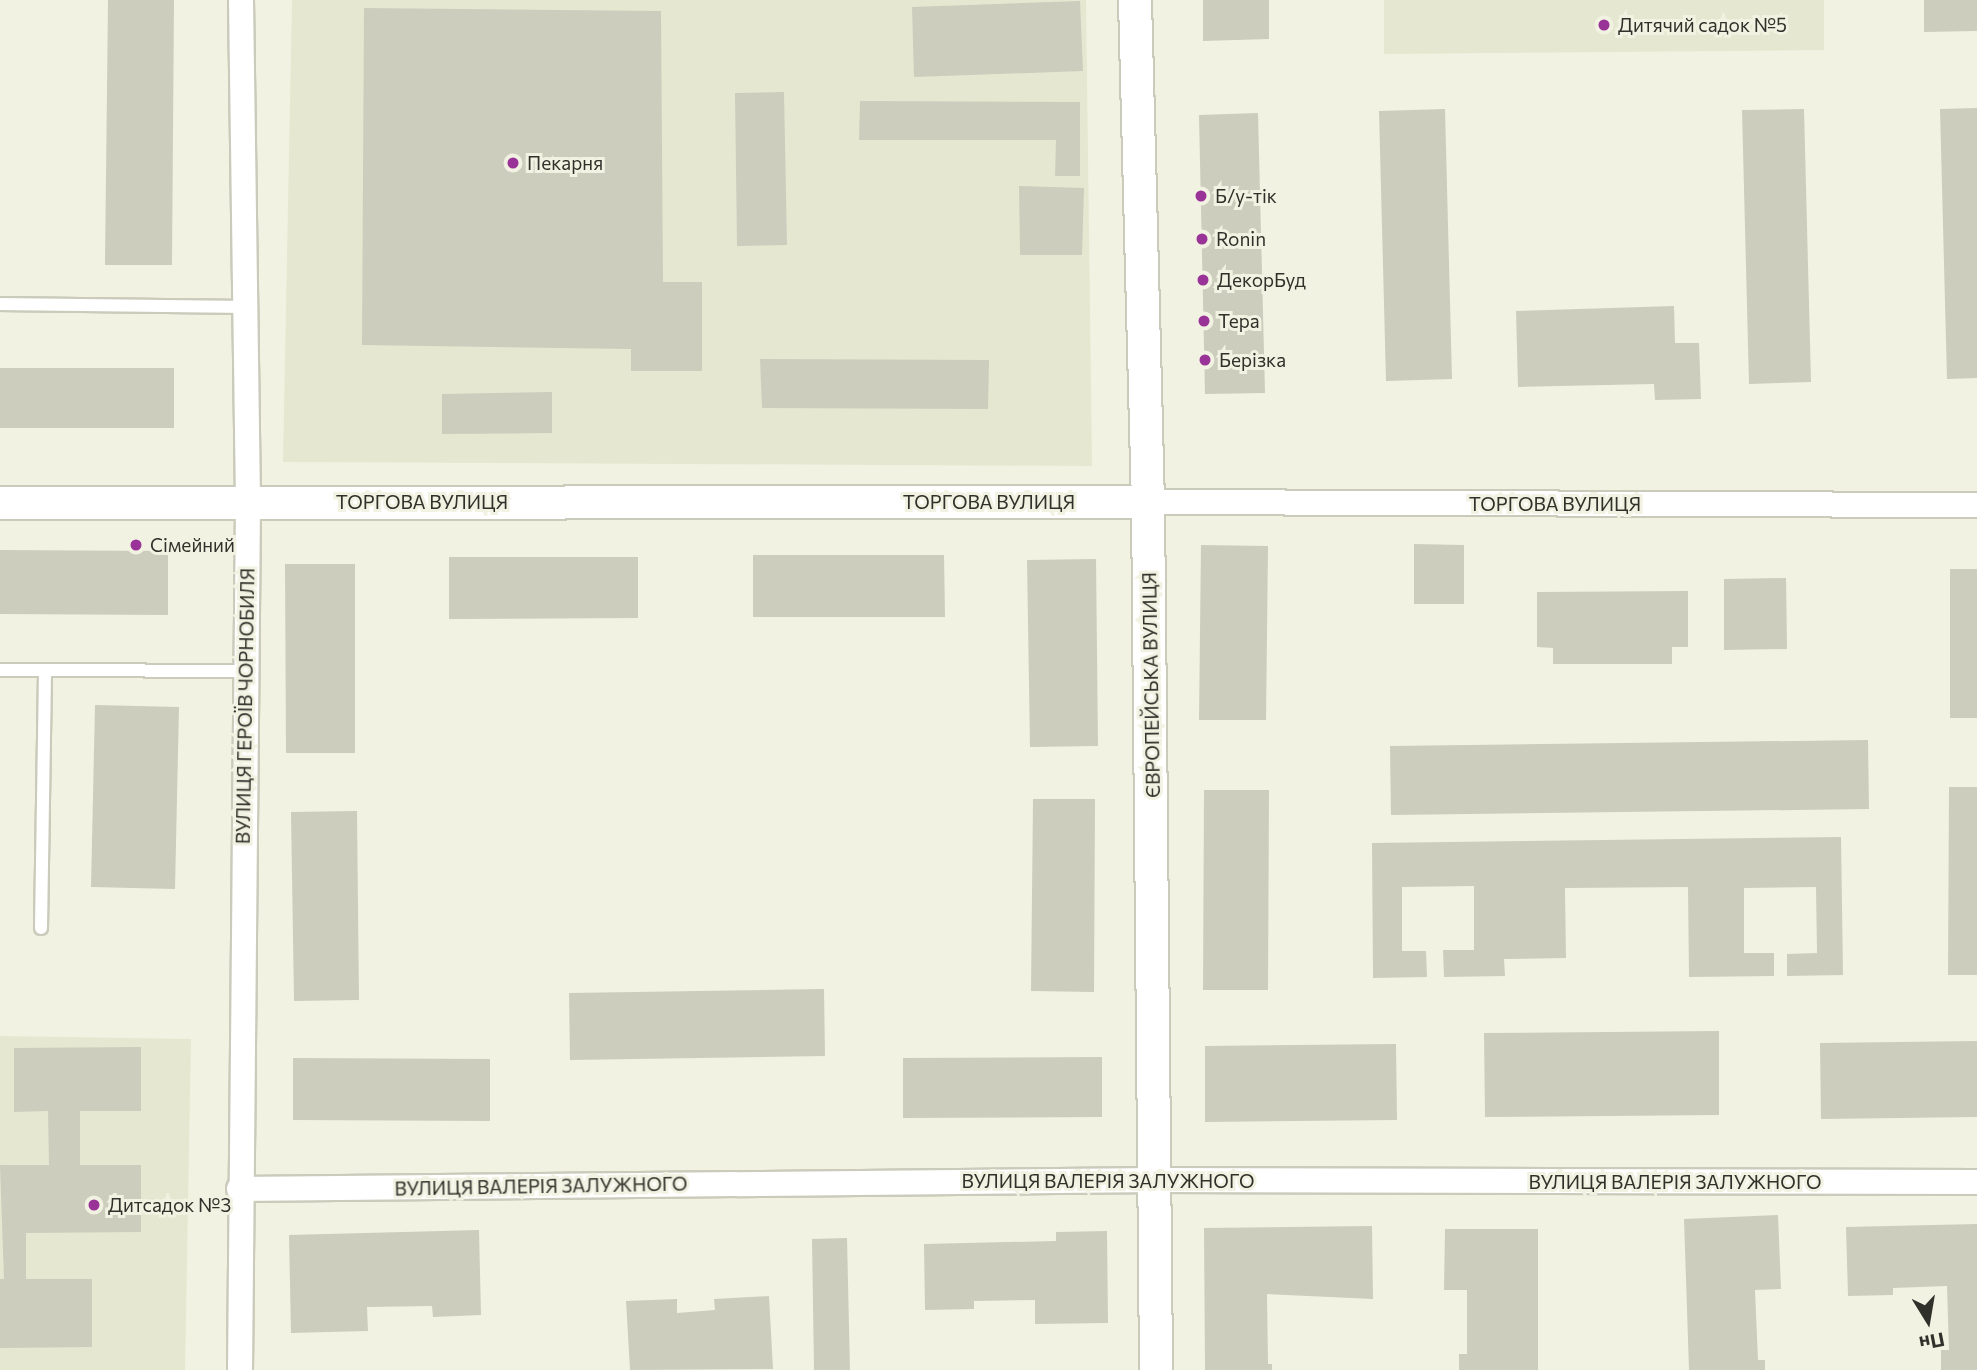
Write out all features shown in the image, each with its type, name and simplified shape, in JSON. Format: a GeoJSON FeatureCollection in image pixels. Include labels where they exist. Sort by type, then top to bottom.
{"type":"FeatureCollection","features":[{"type":"Feature","properties":{"kind":"street","name":"ВУЛИЦЯ ГЕРОЇВ ЧОРНОБИЛЯ"},"geometry":{"type":"LineString","coordinates":[[240,1370],[239,1189],[248,502],[242,307],[241,0]]}},
{"type":"Feature","properties":{"kind":"street","name":"ЄВРОПЕЙСЬКА ВУЛИЦЯ"},"geometry":{"type":"LineString","coordinates":[[1135,0],[1148,502],[1157,1180],[1156,1370]]}},
{"type":"Feature","properties":{"kind":"street","name":"ТОРГОВА ВУЛИЦЯ"},"geometry":{"type":"LineString","coordinates":[[0,503],[1148,502],[1977,505]]}},
{"type":"Feature","properties":{"kind":"street","name":"ВУЛИЦЯ ВАЛЕРІЯ ЗАЛУЖНОГО"},"geometry":{"type":"LineString","coordinates":[[239,1189],[1157,1180],[1977,1182]]}},
{"type":"Feature","properties":{"kind":"lane"},"geometry":{"type":"LineString","coordinates":[[0,304],[242,307]]}},
{"type":"Feature","properties":{"kind":"lane"},"geometry":{"type":"LineString","coordinates":[[0,670],[246,671]]}},
{"type":"Feature","properties":{"kind":"lane"},"geometry":{"type":"LineString","coordinates":[[41,928],[45,670]]}},
{"type":"Feature","properties":{"kind":"shaded area"},"geometry":{"type":"Polygon","coordinates":[[[292,0],[1086,0],[1092,466],[283,462],[292,0]]]}},
{"type":"Feature","properties":{"kind":"shaded area","name":"Дитячий садок №5"},"geometry":{"type":"Polygon","coordinates":[[[1384,0],[1824,0],[1824,50],[1384,54],[1384,0]]]}},
{"type":"Feature","properties":{"kind":"shaded area","name":"Дитсадок №3"},"geometry":{"type":"Polygon","coordinates":[[[0,1036],[191,1039],[185,1370],[0,1370],[0,1036]]]}},
{"type":"Feature","properties":{"kind":"building"},"geometry":{"type":"Polygon","coordinates":[[[108,0],[174,0],[172,265],[105,265],[108,0]]]}},
{"type":"Feature","properties":{"kind":"building"},"geometry":{"type":"Polygon","coordinates":[[[1203,0],[1269,0],[1269,39],[1203,41],[1203,0]]]}},
{"type":"Feature","properties":{"kind":"building"},"geometry":{"type":"Polygon","coordinates":[[[1924,0],[1977,0],[1977,31],[1924,32],[1924,0]]]}},
{"type":"Feature","properties":{"kind":"building"},"geometry":{"type":"Polygon","coordinates":[[[1080,1],[1083,71],[914,77],[912,7],[1080,1]]]}},
{"type":"Feature","properties":{"kind":"building","name":"Пекарня"},"geometry":{"type":"Polygon","coordinates":[[[364,8],[661,11],[663,282],[702,282],[702,371],[631,371],[631,349],[362,345],[364,8]]]}},
{"type":"Feature","properties":{"kind":"building"},"geometry":{"type":"Polygon","coordinates":[[[784,92],[787,245],[737,246],[735,93],[784,92]]]}},
{"type":"Feature","properties":{"kind":"building"},"geometry":{"type":"Polygon","coordinates":[[[860,101],[1080,102],[1080,176],[1055,176],[1056,140],[859,140],[860,101]]]}},
{"type":"Feature","properties":{"kind":"building"},"geometry":{"type":"Polygon","coordinates":[[[1977,108],[1977,378],[1947,379],[1940,109],[1977,108]]]}},
{"type":"Feature","properties":{"kind":"building"},"geometry":{"type":"Polygon","coordinates":[[[1445,109],[1452,379],[1386,381],[1379,111],[1445,109]]]}},
{"type":"Feature","properties":{"kind":"building"},"geometry":{"type":"Polygon","coordinates":[[[1804,109],[1811,382],[1749,384],[1742,110],[1804,109]]]}},
{"type":"Feature","properties":{"kind":"building"},"geometry":{"type":"Polygon","coordinates":[[[1258,113],[1265,393],[1205,394],[1199,115],[1258,113]]]}},
{"type":"Feature","properties":{"kind":"building"},"geometry":{"type":"Polygon","coordinates":[[[1019,186],[1084,188],[1082,255],[1020,255],[1019,186]]]}},
{"type":"Feature","properties":{"kind":"building"},"geometry":{"type":"Polygon","coordinates":[[[1674,306],[1675,343],[1699,343],[1701,399],[1655,400],[1654,384],[1518,387],[1516,311],[1674,306]]]}},
{"type":"Feature","properties":{"kind":"building"},"geometry":{"type":"Polygon","coordinates":[[[760,359],[989,360],[988,409],[762,408],[760,359]]]}},
{"type":"Feature","properties":{"kind":"building"},"geometry":{"type":"Polygon","coordinates":[[[0,368],[174,368],[174,428],[0,428],[0,368]]]}},
{"type":"Feature","properties":{"kind":"building"},"geometry":{"type":"Polygon","coordinates":[[[552,392],[552,433],[442,434],[442,394],[552,392]]]}},
{"type":"Feature","properties":{"kind":"building"},"geometry":{"type":"Polygon","coordinates":[[[1414,544],[1464,545],[1464,604],[1414,604],[1414,544]]]}},
{"type":"Feature","properties":{"kind":"building"},"geometry":{"type":"Polygon","coordinates":[[[1201,545],[1268,546],[1266,720],[1199,720],[1201,545]]]}},
{"type":"Feature","properties":{"kind":"building"},"geometry":{"type":"Polygon","coordinates":[[[0,550],[168,551],[168,615],[0,614],[0,550]]]}},
{"type":"Feature","properties":{"kind":"building"},"geometry":{"type":"Polygon","coordinates":[[[753,555],[944,555],[945,617],[753,617],[753,555]]]}},
{"type":"Feature","properties":{"kind":"building"},"geometry":{"type":"Polygon","coordinates":[[[449,557],[638,557],[638,618],[449,619],[449,557]]]}},
{"type":"Feature","properties":{"kind":"building"},"geometry":{"type":"Polygon","coordinates":[[[1096,559],[1098,746],[1030,747],[1027,560],[1096,559]]]}},
{"type":"Feature","properties":{"kind":"building"},"geometry":{"type":"Polygon","coordinates":[[[285,564],[355,564],[355,753],[286,753],[285,564]]]}},
{"type":"Feature","properties":{"kind":"building"},"geometry":{"type":"Polygon","coordinates":[[[1950,569],[1977,569],[1977,718],[1950,718],[1950,569]]]}},
{"type":"Feature","properties":{"kind":"building"},"geometry":{"type":"Polygon","coordinates":[[[1786,578],[1787,649],[1724,650],[1724,579],[1786,578]]]}},
{"type":"Feature","properties":{"kind":"building"},"geometry":{"type":"Polygon","coordinates":[[[1688,591],[1688,647],[1672,647],[1672,664],[1553,664],[1553,648],[1537,647],[1537,592],[1688,591]]]}},
{"type":"Feature","properties":{"kind":"building"},"geometry":{"type":"Polygon","coordinates":[[[95,705],[179,707],[175,889],[91,887],[95,705]]]}},
{"type":"Feature","properties":{"kind":"building"},"geometry":{"type":"Polygon","coordinates":[[[1868,740],[1869,809],[1391,815],[1390,746],[1868,740]]]}},
{"type":"Feature","properties":{"kind":"building"},"geometry":{"type":"Polygon","coordinates":[[[1949,787],[1977,787],[1977,975],[1948,975],[1949,787]]]}},
{"type":"Feature","properties":{"kind":"building"},"geometry":{"type":"Polygon","coordinates":[[[1204,790],[1269,790],[1268,990],[1203,990],[1204,790]]]}},
{"type":"Feature","properties":{"kind":"building"},"geometry":{"type":"Polygon","coordinates":[[[1033,799],[1095,799],[1094,992],[1031,991],[1033,799]]]}},
{"type":"Feature","properties":{"kind":"building"},"geometry":{"type":"Polygon","coordinates":[[[357,811],[359,1000],[294,1001],[291,812],[357,811]]]}},
{"type":"Feature","properties":{"kind":"building"},"geometry":{"type":"Polygon","coordinates":[[[1841,837],[1843,975],[1787,976],[1787,954],[1817,953],[1816,887],[1744,888],[1744,953],[1774,953],[1774,976],[1689,977],[1688,887],[1565,888],[1566,958],[1504,959],[1505,976],[1444,977],[1443,950],[1474,950],[1474,886],[1402,887],[1402,951],[1426,951],[1427,977],[1373,978],[1372,843],[1841,837]]]}},
{"type":"Feature","properties":{"kind":"building"},"geometry":{"type":"Polygon","coordinates":[[[824,989],[825,1056],[570,1060],[569,993],[824,989]]]}},
{"type":"Feature","properties":{"kind":"building"},"geometry":{"type":"Polygon","coordinates":[[[1719,1031],[1719,1115],[1485,1117],[1484,1033],[1719,1031]]]}},
{"type":"Feature","properties":{"kind":"building"},"geometry":{"type":"Polygon","coordinates":[[[1977,1041],[1977,1117],[1821,1119],[1820,1043],[1977,1041]]]}},
{"type":"Feature","properties":{"kind":"building"},"geometry":{"type":"Polygon","coordinates":[[[1396,1044],[1397,1120],[1205,1122],[1205,1046],[1396,1044]]]}},
{"type":"Feature","properties":{"kind":"building"},"geometry":{"type":"Polygon","coordinates":[[[141,1047],[141,1111],[80,1111],[80,1165],[141,1165],[141,1232],[26,1233],[26,1279],[92,1279],[92,1347],[0,1348],[0,1279],[4,1279],[0,1165],[49,1165],[48,1111],[14,1112],[14,1048],[141,1047]]]}},
{"type":"Feature","properties":{"kind":"building"},"geometry":{"type":"Polygon","coordinates":[[[1102,1057],[1102,1117],[903,1118],[903,1058],[1102,1057]]]}},
{"type":"Feature","properties":{"kind":"building"},"geometry":{"type":"Polygon","coordinates":[[[293,1058],[490,1059],[490,1121],[293,1120],[293,1058]]]}},
{"type":"Feature","properties":{"kind":"building"},"geometry":{"type":"Polygon","coordinates":[[[1778,1215],[1781,1289],[1755,1290],[1758,1360],[1765,1360],[1765,1370],[1689,1370],[1684,1219],[1778,1215]]]}},
{"type":"Feature","properties":{"kind":"building"},"geometry":{"type":"Polygon","coordinates":[[[1977,1224],[1977,1370],[1941,1370],[1941,1350],[1949,1350],[1947,1286],[1893,1288],[1893,1295],[1848,1296],[1846,1227],[1977,1224]]]}},
{"type":"Feature","properties":{"kind":"building"},"geometry":{"type":"Polygon","coordinates":[[[1372,1226],[1373,1299],[1267,1294],[1268,1364],[1272,1364],[1272,1370],[1205,1370],[1204,1228],[1372,1226]]]}},
{"type":"Feature","properties":{"kind":"building"},"geometry":{"type":"Polygon","coordinates":[[[1445,1229],[1538,1229],[1538,1370],[1459,1370],[1459,1354],[1467,1354],[1467,1290],[1444,1290],[1445,1229]]]}},
{"type":"Feature","properties":{"kind":"building"},"geometry":{"type":"Polygon","coordinates":[[[479,1230],[481,1315],[433,1317],[432,1306],[367,1307],[368,1331],[291,1333],[289,1235],[479,1230]]]}},
{"type":"Feature","properties":{"kind":"building"},"geometry":{"type":"Polygon","coordinates":[[[1107,1231],[1108,1323],[1035,1324],[1035,1300],[974,1301],[974,1309],[925,1310],[924,1244],[1056,1241],[1056,1232],[1107,1231]]]}},
{"type":"Feature","properties":{"kind":"building"},"geometry":{"type":"Polygon","coordinates":[[[847,1238],[850,1370],[814,1370],[812,1239],[847,1238]]]}},
{"type":"Feature","properties":{"kind":"building"},"geometry":{"type":"Polygon","coordinates":[[[769,1296],[773,1369],[630,1370],[626,1301],[677,1299],[677,1313],[715,1310],[714,1299],[769,1296]]]}},
{"type":"Feature","properties":{"kind":"place","name":"Дитячий садок №5"},"geometry":{"type":"Point","coordinates":[1604,25]}},
{"type":"Feature","properties":{"kind":"place","name":"Пекарня"},"geometry":{"type":"Point","coordinates":[513,163]}},
{"type":"Feature","properties":{"kind":"place","name":"Б/у-тік"},"geometry":{"type":"Point","coordinates":[1201,196]}},
{"type":"Feature","properties":{"kind":"place","name":"Ronin"},"geometry":{"type":"Point","coordinates":[1202,239]}},
{"type":"Feature","properties":{"kind":"place","name":"ДекорБуд"},"geometry":{"type":"Point","coordinates":[1203,280]}},
{"type":"Feature","properties":{"kind":"place","name":"Тера"},"geometry":{"type":"Point","coordinates":[1204,321]}},
{"type":"Feature","properties":{"kind":"place","name":"Берізка"},"geometry":{"type":"Point","coordinates":[1205,360]}},
{"type":"Feature","properties":{"kind":"place","name":"Сімейний"},"geometry":{"type":"Point","coordinates":[136,545]}},
{"type":"Feature","properties":{"kind":"place","name":"Дитсадок №3"},"geometry":{"type":"Point","coordinates":[94,1205]}}]}
